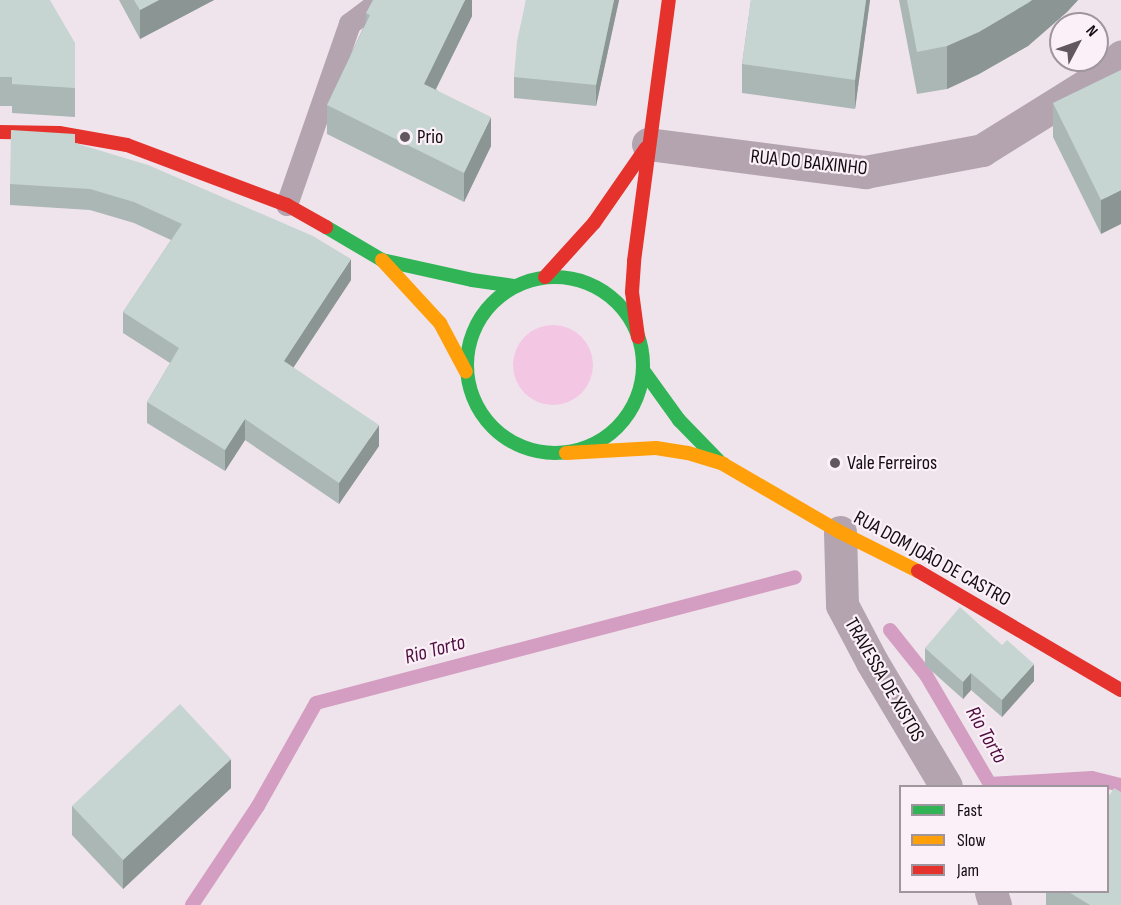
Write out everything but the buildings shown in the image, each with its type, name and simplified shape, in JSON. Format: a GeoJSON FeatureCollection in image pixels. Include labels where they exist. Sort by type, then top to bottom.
{"type":"FeatureCollection","features":[{"type":"Feature","properties":{"kind":"main road"},"geometry":{"type":"LineString","coordinates":[[382,260],[440,323],[466,372],[473,399],[489,424],[511,442],[538,452],[566,453],[593,444],[617,428],[630,411],[639,391],[643,370],[632,292],[648,144],[669,0]]}},
{"type":"Feature","properties":{"kind":"main road"},"geometry":{"type":"LineString","coordinates":[[0,132],[58,133],[127,145],[286,205],[382,260],[472,280],[514,286]]}},
{"type":"Feature","properties":{"kind":"main road"},"geometry":{"type":"LineString","coordinates":[[545,277],[594,223],[648,144]]}},
{"type":"Feature","properties":{"kind":"main road"},"geometry":{"type":"LineString","coordinates":[[466,372],[469,343],[480,317],[499,296],[514,286],[545,277],[567,277],[588,283],[607,294],[623,309],[635,327],[638,337]]}},
{"type":"Feature","properties":{"kind":"main road","name":"RUA DOM JOÃO DE CASTRO"},"geometry":{"type":"LineString","coordinates":[[643,370],[679,420],[723,464]]}},
{"type":"Feature","properties":{"kind":"main road","name":"RUA DOM JOÃO DE CASTRO"},"geometry":{"type":"LineString","coordinates":[[566,453],[657,448],[688,453],[723,464],[840,532],[933,579],[1121,690]]}},
{"type":"Feature","properties":{"kind":"street","name":"RUA DO BAIXINHO"},"geometry":{"type":"LineString","coordinates":[[648,144],[865,172],[982,150],[1101,76],[1121,57]]}},
{"type":"Feature","properties":{"kind":"street","name":"TRAVESSA DE XISTOS"},"geometry":{"type":"LineString","coordinates":[[840,532],[842,605],[872,662],[945,785]]}},
{"type":"Feature","properties":{"kind":"lane"},"geometry":{"type":"LineString","coordinates":[[286,205],[351,24],[382,0]]}},
{"type":"Feature","properties":{"kind":"shaded area"},"geometry":{"type":"Polygon","coordinates":[[[553,325],[568,328],[581,337],[590,350],[593,365],[590,380],[581,393],[568,402],[553,405],[538,402],[525,393],[516,380],[513,365],[516,350],[525,337],[538,328],[553,325]]]}},
{"type":"Feature","properties":{"kind":"waterway","name":"Rio Torto"},"geometry":{"type":"LineString","coordinates":[[192,905],[258,806],[316,703],[795,577]]}},
{"type":"Feature","properties":{"kind":"waterway","name":"Rio Torto"},"geometry":{"type":"LineString","coordinates":[[890,630],[926,675],[990,784],[1092,778],[1121,785]]}},
{"type":"Feature","properties":{"kind":"traffic: fast"},"geometry":{"type":"LineString","coordinates":[[326,227],[382,260],[472,280],[514,286]]}},
{"type":"Feature","properties":{"kind":"traffic: fast"},"geometry":{"type":"LineString","coordinates":[[555,277],[589,284],[604,292],[617,303],[628,316],[636,331],[643,365],[636,399],[628,414],[617,427],[604,438],[589,446],[555,453],[521,446],[506,438],[493,427],[482,414],[474,399],[467,365],[474,331],[482,316],[493,303],[506,292],[521,284],[555,277]]}},
{"type":"Feature","properties":{"kind":"traffic: fast"},"geometry":{"type":"LineString","coordinates":[[643,370],[679,420],[719,461]]}},
{"type":"Feature","properties":{"kind":"traffic: slow"},"geometry":{"type":"LineString","coordinates":[[382,260],[440,323],[466,372]]}},
{"type":"Feature","properties":{"kind":"traffic: slow"},"geometry":{"type":"LineString","coordinates":[[566,453],[656,448],[688,453],[723,464],[840,532],[918,571]]}},
{"type":"Feature","properties":{"kind":"traffic: jam"},"geometry":{"type":"LineString","coordinates":[[638,337],[632,292],[634,261],[669,0]]}},
{"type":"Feature","properties":{"kind":"traffic: jam"},"geometry":{"type":"LineString","coordinates":[[0,132],[59,133],[127,145],[287,205],[326,227]]}},
{"type":"Feature","properties":{"kind":"traffic: jam"},"geometry":{"type":"LineString","coordinates":[[545,277],[594,223],[646,148]]}},
{"type":"Feature","properties":{"kind":"traffic: jam"},"geometry":{"type":"LineString","coordinates":[[918,571],[1121,690]]}},
{"type":"Feature","properties":{"kind":"place","name":"Prio"},"geometry":{"type":"Point","coordinates":[405,137]}},
{"type":"Feature","properties":{"kind":"place","name":"Vale Ferreiros"},"geometry":{"type":"Point","coordinates":[835,463]}}]}
